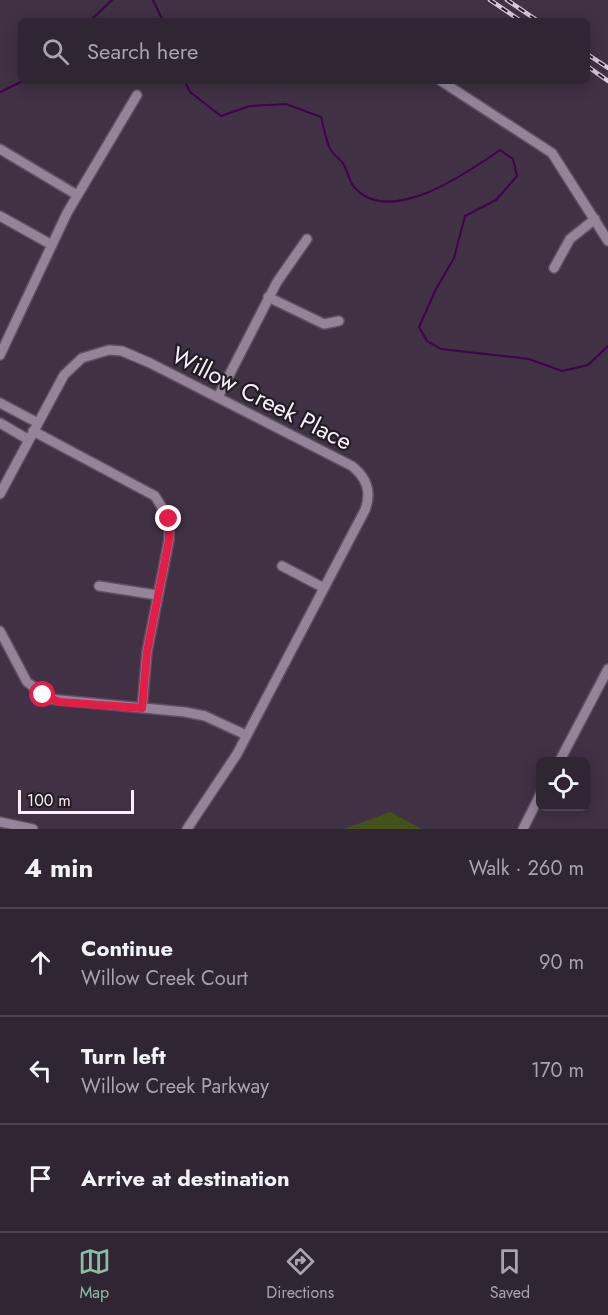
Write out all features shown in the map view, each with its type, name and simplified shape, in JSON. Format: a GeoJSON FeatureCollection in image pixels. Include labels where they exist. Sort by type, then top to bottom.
{"type":"FeatureCollection","features":[{"type":"Feature","properties":{"kind":"street"},"geometry":{"type":"LineString","coordinates":[[446,84],[552,153],[608,240]]}},
{"type":"Feature","properties":{"kind":"street"},"geometry":{"type":"LineString","coordinates":[[0,355],[77,195],[137,95]]}},
{"type":"Feature","properties":{"kind":"street"},"geometry":{"type":"LineString","coordinates":[[0,149],[77,195]]}},
{"type":"Feature","properties":{"kind":"street"},"geometry":{"type":"LineString","coordinates":[[0,216],[52,245]]}},
{"type":"Feature","properties":{"kind":"street"},"geometry":{"type":"LineString","coordinates":[[554,268],[570,239],[595,219]]}},
{"type":"Feature","properties":{"kind":"street"},"geometry":{"type":"LineString","coordinates":[[218,397],[268,297],[307,239]]}},
{"type":"Feature","properties":{"kind":"street"},"geometry":{"type":"LineString","coordinates":[[268,297],[324,324],[339,321]]}},
{"type":"Feature","properties":{"kind":"street","name":"Willow Creek Place"},"geometry":{"type":"LineString","coordinates":[[0,494],[60,381],[72,366],[91,354],[109,350],[130,354],[218,397],[352,466],[365,480],[369,494],[365,510],[246,735],[187,829]]}},
{"type":"Feature","properties":{"kind":"street"},"geometry":{"type":"LineString","coordinates":[[0,403],[33,431],[148,491],[162,504],[170,529],[147,652],[142,708]]}},
{"type":"Feature","properties":{"kind":"street"},"geometry":{"type":"LineString","coordinates":[[0,423],[33,431]]}},
{"type":"Feature","properties":{"kind":"street"},"geometry":{"type":"LineString","coordinates":[[282,566],[324,588]]}},
{"type":"Feature","properties":{"kind":"street"},"geometry":{"type":"LineString","coordinates":[[99,586],[157,595]]}},
{"type":"Feature","properties":{"kind":"street"},"geometry":{"type":"LineString","coordinates":[[0,631],[24,677],[43,695],[59,702],[142,708],[204,716],[246,735]]}},
{"type":"Feature","properties":{"kind":"street"},"geometry":{"type":"LineString","coordinates":[[562,757],[608,669]]}},
{"type":"Feature","properties":{"kind":"street"},"geometry":{"type":"LineString","coordinates":[[523,829],[536,803]]}},
{"type":"Feature","properties":{"kind":"street"},"geometry":{"type":"LineString","coordinates":[[0,822],[33,829]]}},
{"type":"Feature","properties":{"kind":"green space"},"geometry":{"type":"Polygon","coordinates":[[[390,812],[422,829],[344,829],[390,812]]]}},
{"type":"Feature","properties":{"kind":"waterway"},"geometry":{"type":"LineString","coordinates":[[93,18],[112,0]]}},
{"type":"Feature","properties":{"kind":"waterway"},"geometry":{"type":"LineString","coordinates":[[153,0],[162,18]]}},
{"type":"Feature","properties":{"kind":"waterway"},"geometry":{"type":"LineString","coordinates":[[0,92],[18,83]]}},
{"type":"Feature","properties":{"kind":"waterway"},"geometry":{"type":"LineString","coordinates":[[186,84],[190,92],[221,116],[250,106],[286,104],[321,117],[330,149],[344,165],[354,187],[369,198],[388,202],[408,199],[428,192],[469,171],[500,150],[513,159],[517,176],[496,200],[465,216],[454,258],[436,289],[419,327],[427,341],[441,349],[529,359],[562,371],[588,365],[608,346]]}},
{"type":"Feature","properties":{"kind":"railway"},"geometry":{"type":"LineString","coordinates":[[490,0],[517,18]]}},
{"type":"Feature","properties":{"kind":"railway"},"geometry":{"type":"LineString","coordinates":[[507,0],[534,18]]}},
{"type":"Feature","properties":{"kind":"railway"},"geometry":{"type":"LineString","coordinates":[[590,56],[608,68]]}},
{"type":"Feature","properties":{"kind":"railway"},"geometry":{"type":"LineString","coordinates":[[590,68],[608,81]]}},
{"type":"Feature","properties":{"kind":"route"},"geometry":{"type":"LineString","coordinates":[[43,695],[59,702],[142,708],[147,652],[169,540],[169,519]]}}]}
